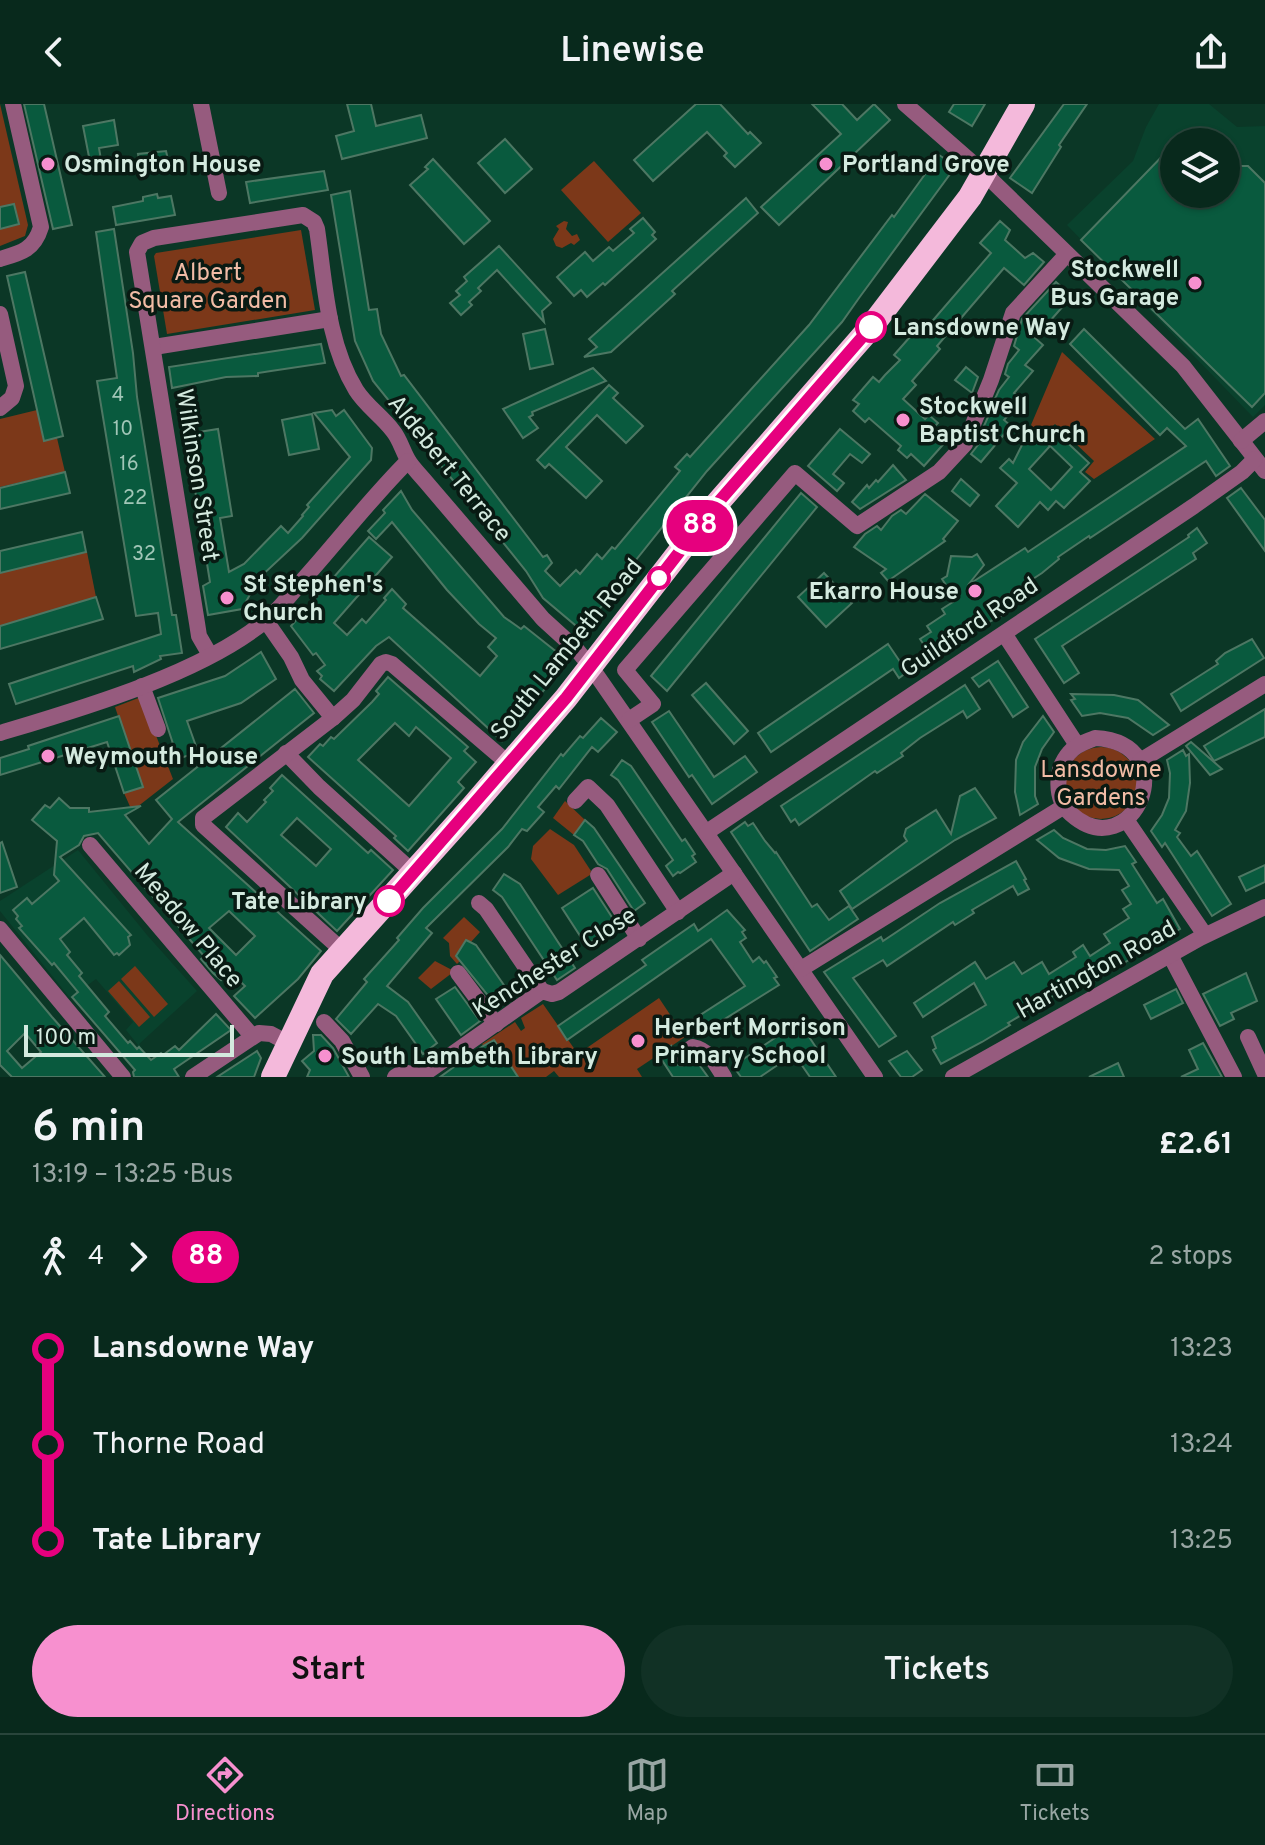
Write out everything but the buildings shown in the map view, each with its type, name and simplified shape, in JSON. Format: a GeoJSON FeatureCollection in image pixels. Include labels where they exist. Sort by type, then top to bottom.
{"type":"FeatureCollection","features":[{"type":"Feature","properties":{"kind":"highway","name":"South Lambeth Road"},"geometry":{"type":"LineString","coordinates":[[273,1077],[322,974],[509,764],[591,667],[715,506],[871,327],[965,204],[1023,104]]}},
{"type":"Feature","properties":{"kind":"street"},"geometry":{"type":"LineString","coordinates":[[0,259],[30,248],[41,227],[13,104]]}},
{"type":"Feature","properties":{"kind":"street"},"geometry":{"type":"LineString","coordinates":[[201,104],[219,193]]}},
{"type":"Feature","properties":{"kind":"street"},"geometry":{"type":"LineString","coordinates":[[905,104],[984,173],[1183,366],[1260,465]]}},
{"type":"Feature","properties":{"kind":"street","name":"Aldebert Terrace"},"geometry":{"type":"LineString","coordinates":[[154,347],[138,247],[154,238],[296,215],[303,215],[314,222],[330,319],[340,355],[355,389],[373,413],[391,428],[408,461],[543,619],[591,667],[875,1077]]}},
{"type":"Feature","properties":{"kind":"street"},"geometry":{"type":"LineString","coordinates":[[629,720],[653,704],[625,670],[795,473],[857,526],[939,472],[953,458],[965,444],[1013,313],[1067,254]]}},
{"type":"Feature","properties":{"kind":"street"},"geometry":{"type":"LineString","coordinates":[[0,314],[16,386],[12,398],[0,408]]}},
{"type":"Feature","properties":{"kind":"street"},"geometry":{"type":"LineString","coordinates":[[154,347],[330,319]]}},
{"type":"Feature","properties":{"kind":"street","name":"Wilkinson Street"},"geometry":{"type":"LineString","coordinates":[[154,347],[199,636],[210,655]]}},
{"type":"Feature","properties":{"kind":"street"},"geometry":{"type":"LineString","coordinates":[[1241,441],[1265,421]]}},
{"type":"Feature","properties":{"kind":"street"},"geometry":{"type":"LineString","coordinates":[[0,733],[142,686],[210,655],[266,621],[408,461]]}},
{"type":"Feature","properties":{"kind":"street","name":"Guildford Road"},"geometry":{"type":"LineString","coordinates":[[707,832],[1005,635],[1229,481],[1260,465]]}},
{"type":"Feature","properties":{"kind":"street"},"geometry":{"type":"LineString","coordinates":[[266,621],[291,657],[302,680],[333,718]]}},
{"type":"Feature","properties":{"kind":"street"},"geometry":{"type":"LineString","coordinates":[[1005,635],[1077,745]]}},
{"type":"Feature","properties":{"kind":"street"},"geometry":{"type":"LineString","coordinates":[[343,951],[201,821],[333,718],[386,662],[414,681],[509,764]]}},
{"type":"Feature","properties":{"kind":"street"},"geometry":{"type":"LineString","coordinates":[[1140,761],[1265,684]]}},
{"type":"Feature","properties":{"kind":"street"},"geometry":{"type":"LineString","coordinates":[[142,686],[158,729]]}},
{"type":"Feature","properties":{"kind":"street"},"geometry":{"type":"LineString","coordinates":[[1095,738],[1111,739],[1126,745],[1140,761],[1145,784],[1142,799],[1127,821],[1115,826],[1094,826],[1080,821],[1063,807],[1058,786],[1061,764],[1077,745],[1095,738]]}},
{"type":"Feature","properties":{"kind":"street"},"geometry":{"type":"LineString","coordinates":[[286,753],[414,873]]}},
{"type":"Feature","properties":{"kind":"street"},"geometry":{"type":"LineString","coordinates":[[575,801],[588,787],[607,805],[678,912]]}},
{"type":"Feature","properties":{"kind":"street"},"geometry":{"type":"LineString","coordinates":[[801,969],[1063,807]]}},
{"type":"Feature","properties":{"kind":"street"},"geometry":{"type":"LineString","coordinates":[[1127,821],[1205,935]]}},
{"type":"Feature","properties":{"kind":"street","name":"Meadow Place"},"geometry":{"type":"LineString","coordinates":[[90,845],[252,1036]]}},
{"type":"Feature","properties":{"kind":"street","name":"Kenchester Close"},"geometry":{"type":"LineString","coordinates":[[395,1077],[403,1072],[421,1076],[542,991],[552,994],[559,992],[734,873]]}},
{"type":"Feature","properties":{"kind":"street"},"geometry":{"type":"LineString","coordinates":[[598,875],[639,939]]}},
{"type":"Feature","properties":{"kind":"street"},"geometry":{"type":"LineString","coordinates":[[479,903],[542,991]]}},
{"type":"Feature","properties":{"kind":"street","name":"Hartington Road"},"geometry":{"type":"LineString","coordinates":[[953,1077],[1205,935],[1265,907]]}},
{"type":"Feature","properties":{"kind":"street"},"geometry":{"type":"LineString","coordinates":[[0,930],[123,1077]]}},
{"type":"Feature","properties":{"kind":"street"},"geometry":{"type":"LineString","coordinates":[[1170,955],[1234,1077]]}},
{"type":"Feature","properties":{"kind":"street"},"geometry":{"type":"LineString","coordinates":[[458,973],[496,1024]]}},
{"type":"Feature","properties":{"kind":"street"},"geometry":{"type":"LineString","coordinates":[[324,1022],[342,1041],[362,1077]]}},
{"type":"Feature","properties":{"kind":"street"},"geometry":{"type":"LineString","coordinates":[[193,1077],[252,1036],[264,1032],[288,1043]]}},
{"type":"Feature","properties":{"kind":"street"},"geometry":{"type":"LineString","coordinates":[[1248,1037],[1265,1074]]}},
{"type":"Feature","properties":{"kind":"street"},"geometry":{"type":"LineString","coordinates":[[681,1055],[693,1047],[701,1049],[712,1058],[724,1077]]}},
{"type":"Feature","properties":{"kind":"shaded area","name":"Stockwell Bus Garage"},"geometry":{"type":"Polygon","coordinates":[[[1159,104],[1209,104],[1237,127],[1265,126],[1265,405],[1253,417],[1067,225],[1133,161],[1159,104]]]}},
{"type":"Feature","properties":{"kind":"shaded area"},"geometry":{"type":"Polygon","coordinates":[[[78,850],[197,991],[139,1044],[146,1055],[132,1067],[123,1056],[138,1045],[126,1030],[133,1022],[96,979],[70,998],[0,911],[0,901],[78,850]]]}},
{"type":"Feature","properties":{"kind":"green space"},"geometry":{"type":"Polygon","coordinates":[[[0,104],[28,225],[25,236],[0,246],[0,104]]]}},
{"type":"Feature","properties":{"kind":"green space"},"geometry":{"type":"Polygon","coordinates":[[[594,161],[641,213],[608,242],[561,190],[594,161]]]}},
{"type":"Feature","properties":{"kind":"green space"},"geometry":{"type":"Polygon","coordinates":[[[568,222],[566,229],[572,236],[577,234],[580,240],[562,248],[556,246],[553,239],[559,229],[556,226],[568,222]]]}},
{"type":"Feature","properties":{"kind":"green space","name":"Albert Square Garden"},"geometry":{"type":"Polygon","coordinates":[[[301,230],[315,310],[167,334],[156,253],[301,230]]]}},
{"type":"Feature","properties":{"kind":"green space"},"geometry":{"type":"Polygon","coordinates":[[[1062,352],[1155,439],[1094,479],[1085,472],[1094,461],[1055,424],[1042,436],[1031,425],[1062,352]]]}},
{"type":"Feature","properties":{"kind":"green space"},"geometry":{"type":"Polygon","coordinates":[[[37,410],[44,440],[57,438],[65,472],[0,487],[0,419],[37,410]]]}},
{"type":"Feature","properties":{"kind":"green space"},"geometry":{"type":"Polygon","coordinates":[[[87,552],[96,597],[0,626],[0,573],[87,552]]]}},
{"type":"Feature","properties":{"kind":"green space"},"geometry":{"type":"Polygon","coordinates":[[[141,697],[173,779],[132,811],[124,793],[142,787],[115,707],[141,697]]]}},
{"type":"Feature","properties":{"kind":"green space","name":"Lansdowne Gardens"},"geometry":{"type":"Polygon","coordinates":[[[1101,747],[1121,753],[1131,763],[1137,783],[1131,803],[1121,813],[1101,819],[1081,813],[1071,803],[1065,783],[1071,763],[1081,753],[1101,747]]]}},
{"type":"Feature","properties":{"kind":"green space"},"geometry":{"type":"Polygon","coordinates":[[[565,801],[585,820],[574,835],[553,818],[565,801]]]}},
{"type":"Feature","properties":{"kind":"green space"},"geometry":{"type":"Polygon","coordinates":[[[550,829],[574,845],[591,871],[590,875],[558,895],[531,859],[533,846],[550,829]]]}},
{"type":"Feature","properties":{"kind":"green space"},"geometry":{"type":"Polygon","coordinates":[[[464,917],[480,932],[471,942],[466,940],[456,955],[461,960],[457,964],[450,956],[449,943],[443,938],[464,917]]]}},
{"type":"Feature","properties":{"kind":"green space"},"geometry":{"type":"Polygon","coordinates":[[[435,961],[452,970],[452,973],[431,989],[418,978],[435,961]]]}},
{"type":"Feature","properties":{"kind":"green space"},"geometry":{"type":"Polygon","coordinates":[[[135,966],[168,1004],[154,1017],[121,979],[135,966]]]}},
{"type":"Feature","properties":{"kind":"green space"},"geometry":{"type":"Polygon","coordinates":[[[119,981],[150,1017],[139,1027],[108,991],[119,981]]]}},
{"type":"Feature","properties":{"kind":"green space"},"geometry":{"type":"Polygon","coordinates":[[[659,998],[685,1037],[637,1069],[642,1077],[559,1077],[554,1071],[546,1077],[518,1077],[494,1040],[484,1046],[482,1044],[515,1022],[521,1031],[525,1028],[521,1018],[543,1004],[578,1054],[659,998]]]}},
{"type":"Feature","properties":{"kind":"bus line","name":"88"},"geometry":{"type":"LineString","coordinates":[[389,901],[566,698],[715,506],[871,327]]}},
{"type":"Feature","properties":{"kind":"place","name":"Osmington House"},"geometry":{"type":"Point","coordinates":[48,164]}},
{"type":"Feature","properties":{"kind":"place","name":"Portland Grove"},"geometry":{"type":"Point","coordinates":[826,164]}},
{"type":"Feature","properties":{"kind":"place","name":"Stockwell Bus Garage"},"geometry":{"type":"Point","coordinates":[1195,283]}},
{"type":"Feature","properties":{"kind":"place","name":"Lansdowne Way"},"geometry":{"type":"Point","coordinates":[871,327]}},
{"type":"Feature","properties":{"kind":"place","name":"Stockwell Baptist Church"},"geometry":{"type":"Point","coordinates":[903,420]}},
{"type":"Feature","properties":{"kind":"place","name":"Ekarro House"},"geometry":{"type":"Point","coordinates":[975,591]}},
{"type":"Feature","properties":{"kind":"place","name":"St Stephen's Church"},"geometry":{"type":"Point","coordinates":[227,598]}},
{"type":"Feature","properties":{"kind":"place","name":"Weymouth House"},"geometry":{"type":"Point","coordinates":[48,756]}},
{"type":"Feature","properties":{"kind":"place","name":"Tate Library"},"geometry":{"type":"Point","coordinates":[389,901]}},
{"type":"Feature","properties":{"kind":"place","name":"Herbert Morrison Primary School"},"geometry":{"type":"Point","coordinates":[638,1041]}},
{"type":"Feature","properties":{"kind":"place","name":"South Lambeth Library"},"geometry":{"type":"Point","coordinates":[325,1056]}}]}
